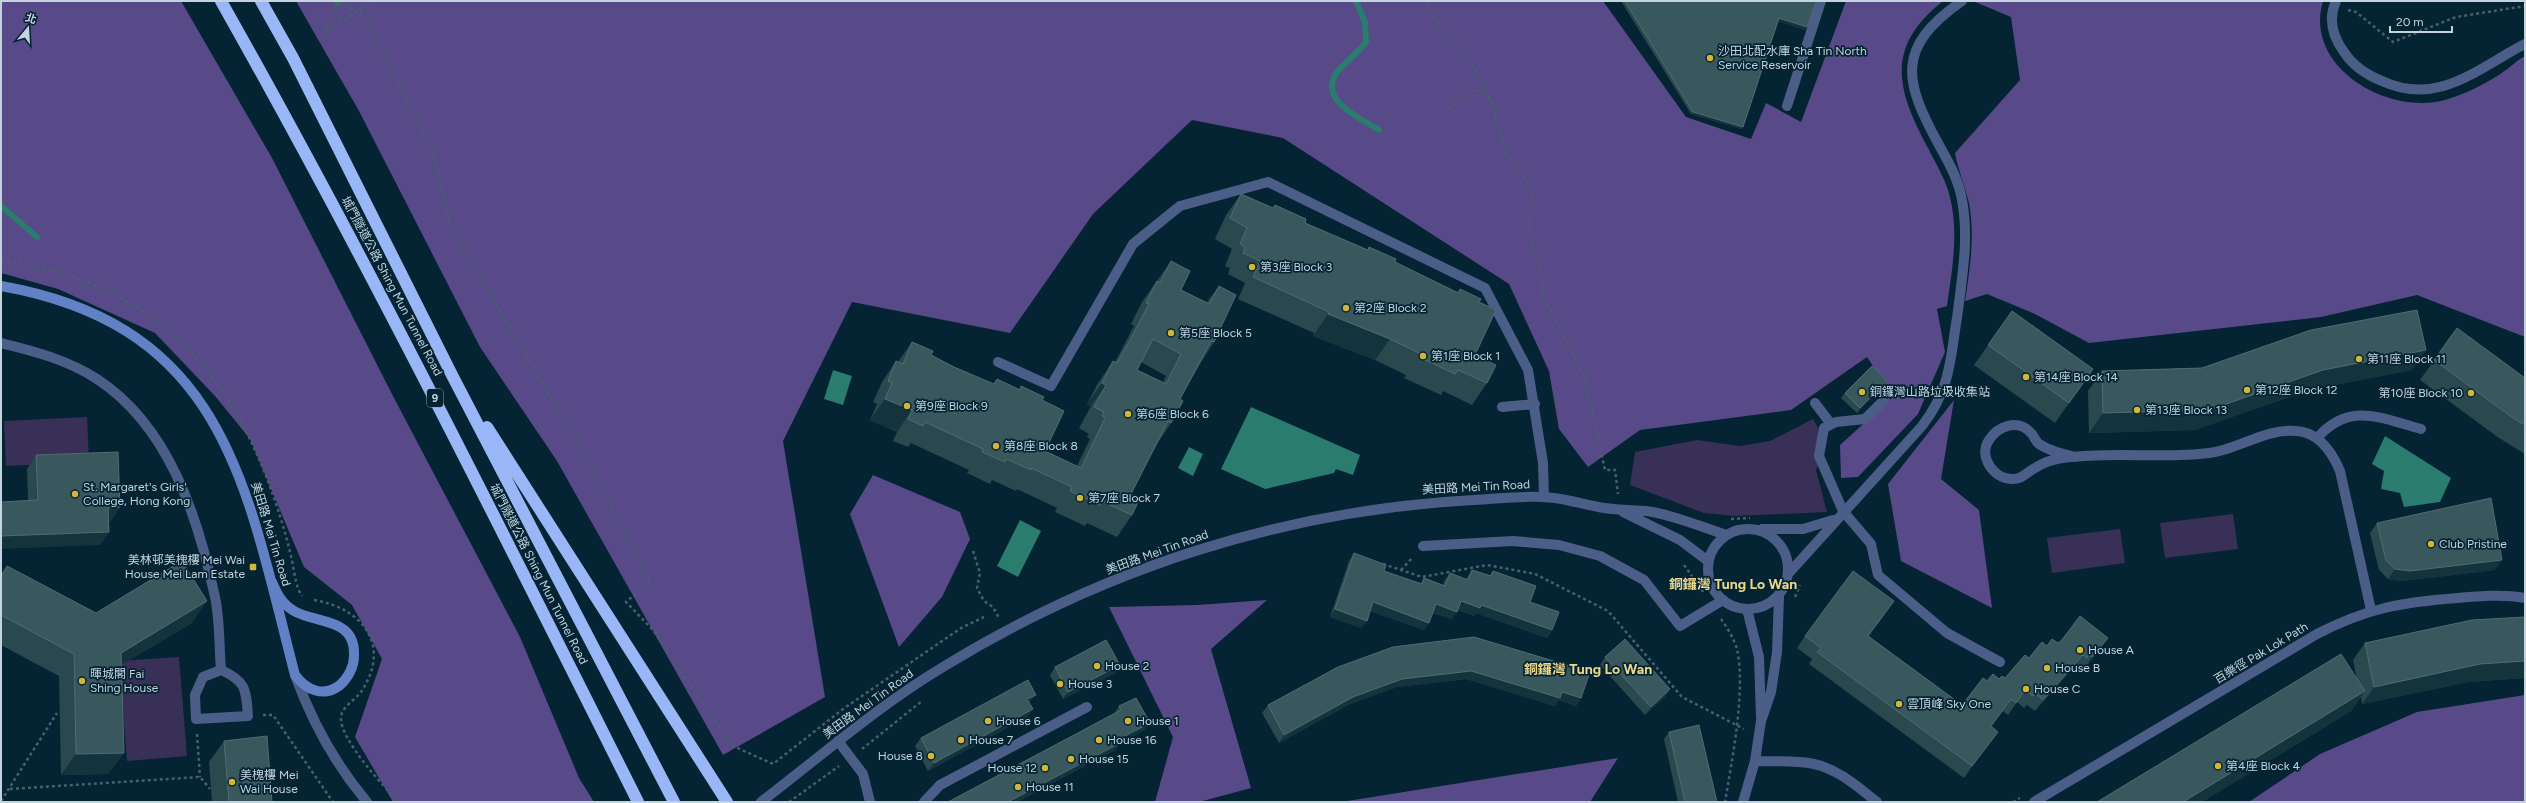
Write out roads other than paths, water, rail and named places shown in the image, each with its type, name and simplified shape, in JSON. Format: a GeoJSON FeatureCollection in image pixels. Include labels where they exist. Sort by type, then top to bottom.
{"type":"FeatureCollection","features":[{"type":"Feature","properties":{"kind":"highway","name":"城門隧道公路 Shing Mun Tunnel Road"},"geometry":{"type":"LineString","coordinates":[[221,1],[270,87],[427,381],[638,802]]}},
{"type":"Feature","properties":{"kind":"highway","name":"城門隧道公路 Shing Mun Tunnel Road"},"geometry":{"type":"LineString","coordinates":[[261,1],[293,58],[453,377],[674,802]]}},
{"type":"Feature","properties":{"kind":"highway"},"geometry":{"type":"LineString","coordinates":[[453,377],[533,496],[727,802]]}},
{"type":"Feature","properties":{"kind":"street"},"geometry":{"type":"LineString","coordinates":[[1787,106],[1821,1]]}},
{"type":"Feature","properties":{"kind":"street"},"geometry":{"type":"LineString","coordinates":[[1761,721],[1771,692],[1776,659],[1779,596],[1789,573],[1843,511],[1922,426],[1938,401],[1948,374],[1965,255],[1965,217],[1956,179],[1918,106],[1913,88],[1912,72],[1915,53],[1928,29],[1940,17],[1962,1]]}},
{"type":"Feature","properties":{"kind":"street"},"geometry":{"type":"LineString","coordinates":[[2335,4],[2332,23],[2334,33],[2347,58],[2368,75],[2398,87],[2431,88],[2456,82],[2481,71],[2525,44]]}},
{"type":"Feature","properties":{"kind":"street"},"geometry":{"type":"LineString","coordinates":[[998,362],[1051,386],[1133,244],[1180,206],[1268,182],[1484,288],[1528,370],[1535,404],[1543,464],[1544,497]]}},
{"type":"Feature","properties":{"kind":"street","name":"美田路 Mei Tin Road"},"geometry":{"type":"LineString","coordinates":[[1,286],[47,295],[105,318],[142,342],[177,373],[205,410],[230,452],[253,512],[295,675],[313,719],[332,754],[367,802]]}},
{"type":"Feature","properties":{"kind":"street"},"geometry":{"type":"LineString","coordinates":[[1,343],[55,359],[96,379],[123,400],[162,447],[184,494],[213,592],[221,670]]}},
{"type":"Feature","properties":{"kind":"street"},"geometry":{"type":"LineString","coordinates":[[1885,399],[1866,418],[1831,424],[1824,428],[1819,456],[1843,511],[1870,544],[1878,575],[1947,633],[2000,662]]}},
{"type":"Feature","properties":{"kind":"street"},"geometry":{"type":"LineString","coordinates":[[1815,403],[1831,424]]}},
{"type":"Feature","properties":{"kind":"street"},"geometry":{"type":"LineString","coordinates":[[1502,407],[1535,404]]}},
{"type":"Feature","properties":{"kind":"street"},"geometry":{"type":"LineString","coordinates":[[2317,438],[2329,424],[2339,419],[2362,414],[2421,429]]}},
{"type":"Feature","properties":{"kind":"street"},"geometry":{"type":"LineString","coordinates":[[2076,457],[2050,449],[2038,443],[2029,431],[2018,426],[2005,426],[1994,432],[1987,443],[1985,456],[1990,468],[1999,476],[2012,479],[2024,476],[2034,468],[2048,462],[2076,457],[2210,453],[2276,432],[2297,431],[2317,438],[2332,452],[2340,471],[2371,610]]}},
{"type":"Feature","properties":{"kind":"street","name":"美田路 Mei Tin Road"},"geometry":{"type":"LineString","coordinates":[[762,802],[838,741],[914,685],[1006,630],[1080,595],[1164,561],[1260,531],[1341,514],[1416,503],[1544,497],[1620,511],[1648,511],[1726,534]]}},
{"type":"Feature","properties":{"kind":"street","name":"美田路 Mei Tin Road"},"geometry":{"type":"LineString","coordinates":[[1620,511],[1680,540],[1708,561]]}},
{"type":"Feature","properties":{"kind":"street"},"geometry":{"type":"LineString","coordinates":[[1779,596],[1759,608],[1747,609],[1734,607],[1723,600],[1710,581],[1708,561],[1712,550],[1726,534],[1736,530],[1803,529],[1835,520]]}},
{"type":"Feature","properties":{"kind":"street"},"geometry":{"type":"LineString","coordinates":[[1756,529],[1777,540],[1788,561],[1789,573]]}},
{"type":"Feature","properties":{"kind":"street"},"geometry":{"type":"LineString","coordinates":[[1423,546],[1513,542],[1559,545],[1600,556],[1644,580],[1680,626],[1723,600]]}},
{"type":"Feature","properties":{"kind":"street"},"geometry":{"type":"LineString","coordinates":[[272,582],[280,598],[290,608],[303,615],[338,625],[348,634],[354,647],[354,660],[350,672],[340,685],[333,689],[323,692],[314,691],[304,686],[295,675]]}},
{"type":"Feature","properties":{"kind":"street","name":"百樂徑 Pak Lok Path"},"geometry":{"type":"LineString","coordinates":[[2034,802],[2318,634],[2371,610],[2426,600],[2501,596],[2525,598]]}},
{"type":"Feature","properties":{"kind":"street"},"geometry":{"type":"LineString","coordinates":[[1744,802],[1755,761],[1761,721],[1759,657],[1747,609]]}},
{"type":"Feature","properties":{"kind":"street"},"geometry":{"type":"LineString","coordinates":[[221,670],[237,677],[246,691],[248,716],[196,719],[196,695],[203,677],[221,670]]}},
{"type":"Feature","properties":{"kind":"street"},"geometry":{"type":"LineString","coordinates":[[924,802],[940,785],[1087,708]]}},
{"type":"Feature","properties":{"kind":"street"},"geometry":{"type":"LineString","coordinates":[[838,741],[863,774],[870,802]]}},
{"type":"Feature","properties":{"kind":"street"},"geometry":{"type":"LineString","coordinates":[[1755,761],[1813,764],[1826,768],[1846,779],[1877,802]]}},
{"type":"Feature","properties":{"kind":"waterway"},"geometry":{"type":"LineString","coordinates":[[1356,1],[1365,22],[1366,42],[1338,71],[1333,81],[1332,91],[1336,99],[1343,107],[1379,130]]}},
{"type":"Feature","properties":{"kind":"waterway"},"geometry":{"type":"LineString","coordinates":[[1,206],[37,237]]}},
{"type":"Feature","properties":{"kind":"place","name":"沙田北配水庫 Sha Tin North Service Reservoir"},"geometry":{"type":"Point","coordinates":[1710,58]}},
{"type":"Feature","properties":{"kind":"place","name":"第3座 Block 3"},"geometry":{"type":"Point","coordinates":[1252,267]}},
{"type":"Feature","properties":{"kind":"place","name":"第2座 Block 2"},"geometry":{"type":"Point","coordinates":[1346,308]}},
{"type":"Feature","properties":{"kind":"place","name":"第5座 Block 5"},"geometry":{"type":"Point","coordinates":[1171,333]}},
{"type":"Feature","properties":{"kind":"place","name":"第1座 Block 1"},"geometry":{"type":"Point","coordinates":[1423,356]}},
{"type":"Feature","properties":{"kind":"place","name":"第11座 Block 11"},"geometry":{"type":"Point","coordinates":[2359,359]}},
{"type":"Feature","properties":{"kind":"place","name":"第14座 Block 14"},"geometry":{"type":"Point","coordinates":[2026,377]}},
{"type":"Feature","properties":{"kind":"place","name":"第12座 Block 12"},"geometry":{"type":"Point","coordinates":[2247,390]}},
{"type":"Feature","properties":{"kind":"place","name":"銅鑼灣山路垃圾收集站"},"geometry":{"type":"Point","coordinates":[1862,392]}},
{"type":"Feature","properties":{"kind":"place","name":"第10座 Block 10"},"geometry":{"type":"Point","coordinates":[2471,393]}},
{"type":"Feature","properties":{"kind":"place","name":"第9座 Block 9"},"geometry":{"type":"Point","coordinates":[907,406]}},
{"type":"Feature","properties":{"kind":"place","name":"第13座 Block 13"},"geometry":{"type":"Point","coordinates":[2137,410]}},
{"type":"Feature","properties":{"kind":"place","name":"第6座 Block 6"},"geometry":{"type":"Point","coordinates":[1128,414]}},
{"type":"Feature","properties":{"kind":"place","name":"第8座 Block 8"},"geometry":{"type":"Point","coordinates":[996,446]}},
{"type":"Feature","properties":{"kind":"place","name":"St. Margaret's Girls' College, Hong Kong"},"geometry":{"type":"Point","coordinates":[75,494]}},
{"type":"Feature","properties":{"kind":"place","name":"第7座 Block 7"},"geometry":{"type":"Point","coordinates":[1080,498]}},
{"type":"Feature","properties":{"kind":"place","name":"Club Pristine"},"geometry":{"type":"Point","coordinates":[2431,544]}},
{"type":"Feature","properties":{"kind":"place","name":"美林邨美槐樓 Mei Wai House Mei Lam Estate"},"geometry":{"type":"Point","coordinates":[253,567]}},
{"type":"Feature","properties":{"kind":"place","name":"House A"},"geometry":{"type":"Point","coordinates":[2080,650]}},
{"type":"Feature","properties":{"kind":"place","name":"House 2"},"geometry":{"type":"Point","coordinates":[1097,666]}},
{"type":"Feature","properties":{"kind":"place","name":"House B"},"geometry":{"type":"Point","coordinates":[2047,668]}},
{"type":"Feature","properties":{"kind":"place","name":"暉城閣 Fai Shing House"},"geometry":{"type":"Point","coordinates":[82,681]}},
{"type":"Feature","properties":{"kind":"place","name":"House 3"},"geometry":{"type":"Point","coordinates":[1060,684]}},
{"type":"Feature","properties":{"kind":"place","name":"House C"},"geometry":{"type":"Point","coordinates":[2026,689]}},
{"type":"Feature","properties":{"kind":"place","name":"雲頂峰 Sky One"},"geometry":{"type":"Point","coordinates":[1899,704]}},
{"type":"Feature","properties":{"kind":"place","name":"House 6"},"geometry":{"type":"Point","coordinates":[988,721]}},
{"type":"Feature","properties":{"kind":"place","name":"House 1"},"geometry":{"type":"Point","coordinates":[1128,721]}},
{"type":"Feature","properties":{"kind":"place","name":"House 7"},"geometry":{"type":"Point","coordinates":[961,740]}},
{"type":"Feature","properties":{"kind":"place","name":"House 16"},"geometry":{"type":"Point","coordinates":[1099,740]}},
{"type":"Feature","properties":{"kind":"place","name":"House 8"},"geometry":{"type":"Point","coordinates":[931,756]}},
{"type":"Feature","properties":{"kind":"place","name":"House 15"},"geometry":{"type":"Point","coordinates":[1071,759]}},
{"type":"Feature","properties":{"kind":"place","name":"第4座 Block 4"},"geometry":{"type":"Point","coordinates":[2218,766]}},
{"type":"Feature","properties":{"kind":"place","name":"House 12"},"geometry":{"type":"Point","coordinates":[1045,768]}},
{"type":"Feature","properties":{"kind":"place","name":"美槐樓 Mei Wai House"},"geometry":{"type":"Point","coordinates":[232,782]}},
{"type":"Feature","properties":{"kind":"place","name":"House 11"},"geometry":{"type":"Point","coordinates":[1018,787]}},
{"type":"Feature","properties":{"kind":"district","name":"銅鑼灣 Tung Lo Wan"},"geometry":{"type":"Point","coordinates":[1733,584]}},
{"type":"Feature","properties":{"kind":"district","name":"銅鑼灣 Tung Lo Wan"},"geometry":{"type":"Point","coordinates":[1588,669]}}]}
